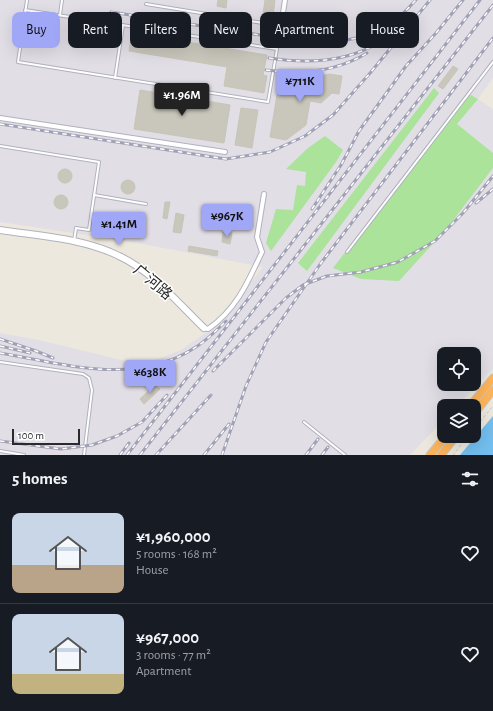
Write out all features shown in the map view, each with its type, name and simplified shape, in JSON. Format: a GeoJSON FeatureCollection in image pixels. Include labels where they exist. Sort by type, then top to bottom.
{"type":"FeatureCollection","features":[{"type":"Feature","properties":{"kind":"highway"},"geometry":{"type":"LineString","coordinates":[[476,399],[493,378]]}},
{"type":"Feature","properties":{"kind":"highway"},"geometry":{"type":"LineString","coordinates":[[481,405],[493,390]]}},
{"type":"Feature","properties":{"kind":"highway"},"geometry":{"type":"LineString","coordinates":[[430,455],[440,443]]}},
{"type":"Feature","properties":{"kind":"highway"},"geometry":{"type":"LineString","coordinates":[[440,455],[450,443]]}},
{"type":"Feature","properties":{"kind":"street"},"geometry":{"type":"LineString","coordinates":[[283,12],[285,0]]}},
{"type":"Feature","properties":{"kind":"street"},"geometry":{"type":"LineString","coordinates":[[0,118],[225,152]]}},
{"type":"Feature","properties":{"kind":"street"},"geometry":{"type":"LineString","coordinates":[[204,328],[208,329],[222,320],[249,283],[262,252],[258,237],[264,194]]}},
{"type":"Feature","properties":{"kind":"street","name":"广河路"},"geometry":{"type":"LineString","coordinates":[[0,230],[74,242],[109,251],[131,263],[153,279],[204,328]]}},
{"type":"Feature","properties":{"kind":"lane"},"geometry":{"type":"LineString","coordinates":[[27,0],[18,62],[268,102],[277,49],[60,15],[62,0]]}},
{"type":"Feature","properties":{"kind":"lane"},"geometry":{"type":"LineString","coordinates":[[146,4],[260,23]]}},
{"type":"Feature","properties":{"kind":"lane"},"geometry":{"type":"LineString","coordinates":[[25,10],[39,12]]}},
{"type":"Feature","properties":{"kind":"lane"},"geometry":{"type":"LineString","coordinates":[[115,78],[123,25]]}},
{"type":"Feature","properties":{"kind":"lane"},"geometry":{"type":"LineString","coordinates":[[347,252],[493,62]]}},
{"type":"Feature","properties":{"kind":"lane"},"geometry":{"type":"LineString","coordinates":[[0,146],[99,162],[89,230],[76,228],[74,242]]}},
{"type":"Feature","properties":{"kind":"lane"},"geometry":{"type":"LineString","coordinates":[[94,195],[146,204]]}},
{"type":"Feature","properties":{"kind":"lane"},"geometry":{"type":"LineString","coordinates":[[0,362],[84,374],[89,378],[92,390],[84,455]]}},
{"type":"Feature","properties":{"kind":"lane"},"geometry":{"type":"LineString","coordinates":[[304,422],[345,455]]}},
{"type":"Feature","properties":{"kind":"lane"},"geometry":{"type":"LineString","coordinates":[[0,451],[24,455]]}},
{"type":"Feature","properties":{"kind":"path"},"geometry":{"type":"LineString","coordinates":[[481,421],[493,406]]}},
{"type":"Feature","properties":{"kind":"path"},"geometry":{"type":"LineString","coordinates":[[453,455],[462,443]]}},
{"type":"Feature","properties":{"kind":"shaded area"},"geometry":{"type":"Polygon","coordinates":[[[0,0],[493,0],[493,78],[478,99],[493,109],[493,369],[481,381],[481,347],[437,347],[437,391],[472,391],[464,399],[437,399],[437,427],[410,455],[0,455],[0,333],[39,340],[142,365],[181,350],[214,327],[263,267],[132,242],[0,222],[0,0]]]}},
{"type":"Feature","properties":{"kind":"green space"},"geometry":{"type":"Polygon","coordinates":[[[434,88],[439,93],[307,271],[298,263],[434,88]]]}},
{"type":"Feature","properties":{"kind":"green space"},"geometry":{"type":"Polygon","coordinates":[[[467,93],[478,99],[457,124],[493,153],[493,168],[448,227],[399,281],[361,279],[333,268],[467,93]]]}},
{"type":"Feature","properties":{"kind":"green space"},"geometry":{"type":"Polygon","coordinates":[[[325,136],[343,150],[336,162],[271,251],[266,243],[276,209],[293,210],[297,185],[305,186],[306,172],[286,169],[308,148],[325,136]]]}},
{"type":"Feature","properties":{"kind":"water"},"geometry":{"type":"Polygon","coordinates":[[[493,416],[493,455],[460,455],[470,443],[481,443],[481,430],[493,416]]]}},
{"type":"Feature","properties":{"kind":"building"},"geometry":{"type":"Polygon","coordinates":[[[218,0],[227,0],[226,8],[217,6],[218,0]]]}},
{"type":"Feature","properties":{"kind":"building"},"geometry":{"type":"Polygon","coordinates":[[[265,0],[275,0],[274,12],[263,12],[265,0]]]}},
{"type":"Feature","properties":{"kind":"building"},"geometry":{"type":"Polygon","coordinates":[[[191,43],[199,44],[199,48],[224,48],[267,55],[263,75],[267,76],[264,93],[224,86],[227,67],[129,51],[130,45],[130,48],[191,48],[191,43]]]}},
{"type":"Feature","properties":{"kind":"building"},"geometry":{"type":"Polygon","coordinates":[[[453,66],[458,69],[443,89],[438,86],[453,66]]]}},
{"type":"Feature","properties":{"kind":"building"},"geometry":{"type":"Polygon","coordinates":[[[329,74],[342,76],[339,94],[332,93],[321,103],[310,101],[306,125],[286,140],[270,137],[280,77],[313,82],[314,78],[329,74]]]}},
{"type":"Feature","properties":{"kind":"building"},"geometry":{"type":"Polygon","coordinates":[[[140,90],[230,105],[224,143],[134,129],[140,90]]]}},
{"type":"Feature","properties":{"kind":"building"},"geometry":{"type":"Polygon","coordinates":[[[241,108],[258,110],[252,148],[235,145],[241,108]]]}},
{"type":"Feature","properties":{"kind":"building"},"geometry":{"type":"Polygon","coordinates":[[[62,169],[68,169],[72,173],[72,179],[68,183],[62,183],[58,179],[58,173],[62,169]]]}},
{"type":"Feature","properties":{"kind":"building"},"geometry":{"type":"Polygon","coordinates":[[[125,180],[131,180],[135,184],[135,190],[131,194],[125,194],[121,190],[121,184],[125,180]]]}},
{"type":"Feature","properties":{"kind":"building"},"geometry":{"type":"Polygon","coordinates":[[[58,195],[64,195],[68,199],[68,205],[64,209],[58,209],[54,205],[54,199],[58,195]]]}},
{"type":"Feature","properties":{"kind":"building"},"geometry":{"type":"Polygon","coordinates":[[[165,202],[170,202],[167,219],[163,218],[165,202]]]}},
{"type":"Feature","properties":{"kind":"building"},"geometry":{"type":"Polygon","coordinates":[[[228,212],[236,213],[234,224],[226,223],[228,212]]]}},
{"type":"Feature","properties":{"kind":"building"},"geometry":{"type":"Polygon","coordinates":[[[176,213],[184,215],[181,233],[173,232],[176,213]]]}},
{"type":"Feature","properties":{"kind":"building"},"geometry":{"type":"Polygon","coordinates":[[[223,232],[232,233],[230,244],[222,242],[223,232]]]}},
{"type":"Feature","properties":{"kind":"building"},"geometry":{"type":"Polygon","coordinates":[[[189,246],[218,251],[217,256],[188,251],[189,246]]]}},
{"type":"Feature","properties":{"kind":"building"},"geometry":{"type":"Polygon","coordinates":[[[165,370],[169,374],[158,384],[154,380],[165,370]]]}},
{"type":"Feature","properties":{"kind":"building"},"geometry":{"type":"Polygon","coordinates":[[[155,385],[160,389],[144,404],[140,399],[155,385]]]}},
{"type":"Feature","properties":{"kind":"railway"},"geometry":{"type":"LineString","coordinates":[[122,14],[312,43],[343,41],[373,33],[394,22],[416,0]]}},
{"type":"Feature","properties":{"kind":"railway"},"geometry":{"type":"LineString","coordinates":[[0,124],[226,159],[270,152],[305,136],[333,115],[371,72],[430,0]]}},
{"type":"Feature","properties":{"kind":"railway"},"geometry":{"type":"LineString","coordinates":[[312,209],[341,165],[359,131],[406,66],[463,0]]}},
{"type":"Feature","properties":{"kind":"railway"},"geometry":{"type":"LineString","coordinates":[[127,455],[480,0]]}},
{"type":"Feature","properties":{"kind":"railway"},"geometry":{"type":"LineString","coordinates":[[140,455],[493,5]]}},
{"type":"Feature","properties":{"kind":"railway"},"geometry":{"type":"LineString","coordinates":[[222,455],[246,386],[266,342],[321,263],[493,38]]}},
{"type":"Feature","properties":{"kind":"railway"},"geometry":{"type":"LineString","coordinates":[[269,58],[298,61],[326,60],[354,54],[369,48]]}},
{"type":"Feature","properties":{"kind":"railway"},"geometry":{"type":"LineString","coordinates":[[266,70],[306,72],[331,68],[367,53]]}},
{"type":"Feature","properties":{"kind":"railway"},"geometry":{"type":"LineString","coordinates":[[213,371],[286,298],[303,285],[327,276],[361,272],[398,262],[435,241],[463,213],[493,176]]}},
{"type":"Feature","properties":{"kind":"railway"},"geometry":{"type":"LineString","coordinates":[[476,203],[493,189]]}},
{"type":"Feature","properties":{"kind":"railway"},"geometry":{"type":"LineString","coordinates":[[0,353],[100,369],[125,369],[149,366],[173,359],[196,347],[226,321]]}},
{"type":"Feature","properties":{"kind":"railway"},"geometry":{"type":"LineString","coordinates":[[0,339],[53,358]]}},
{"type":"Feature","properties":{"kind":"railway"},"geometry":{"type":"LineString","coordinates":[[0,346],[30,353]]}},
{"type":"Feature","properties":{"kind":"railway"},"geometry":{"type":"LineString","coordinates":[[0,441],[61,449],[92,445],[117,436],[142,422],[167,395]]}},
{"type":"Feature","properties":{"kind":"railway"},"geometry":{"type":"LineString","coordinates":[[156,455],[211,395]]}},
{"type":"Feature","properties":{"kind":"railway"},"geometry":{"type":"LineString","coordinates":[[204,455],[229,424]]}},
{"type":"Feature","properties":{"kind":"railway"},"geometry":{"type":"LineString","coordinates":[[306,455],[318,439]]}},
{"type":"Feature","properties":{"kind":"railway"},"geometry":{"type":"LineString","coordinates":[[120,455],[129,443]]}},
{"type":"Feature","properties":{"kind":"railway"},"geometry":{"type":"LineString","coordinates":[[322,455],[328,447]]}}]}
